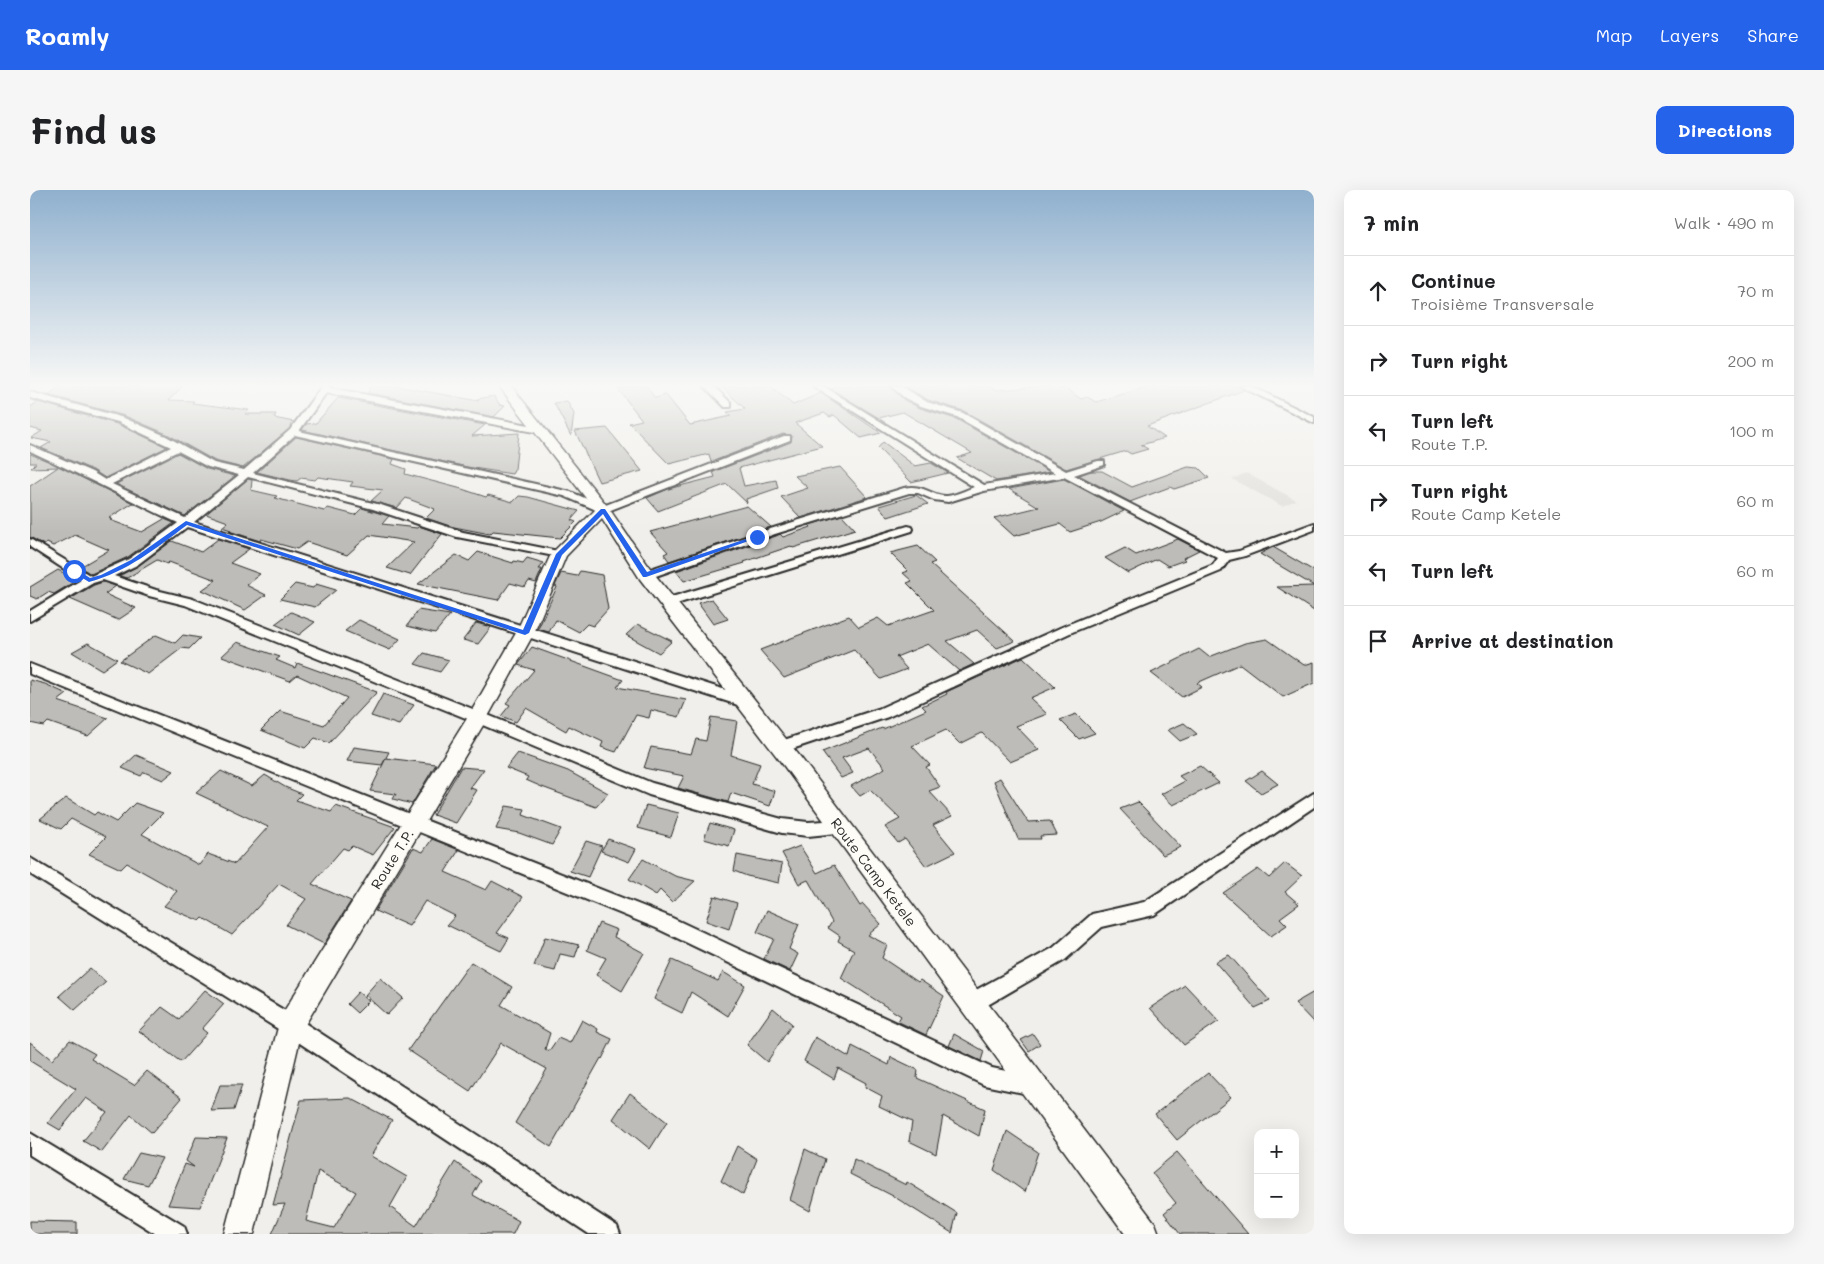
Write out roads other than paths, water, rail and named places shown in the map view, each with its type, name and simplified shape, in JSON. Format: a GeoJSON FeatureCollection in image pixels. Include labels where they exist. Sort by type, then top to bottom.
{"type":"FeatureCollection","features":[{"type":"Feature","properties":{"kind":"street"},"geometry":{"type":"LineString","coordinates":[[155,435],[211,465],[377,507],[461,535],[559,554]]}},
{"type":"Feature","properties":{"kind":"street"},"geometry":{"type":"LineString","coordinates":[[30,617],[89,580],[104,576],[133,562],[186,523],[245,475],[290,435]]}},
{"type":"Feature","properties":{"kind":"street"},"geometry":{"type":"LineString","coordinates":[[305,435],[567,494],[603,510],[787,438]]}},
{"type":"Feature","properties":{"kind":"street","name":"Route Camp Ketele"},"geometry":{"type":"LineString","coordinates":[[544,435],[603,510],[646,575],[669,602],[841,827],[1144,1234]]}},
{"type":"Feature","properties":{"kind":"street"},"geometry":{"type":"LineString","coordinates":[[896,435],[982,488]]}},
{"type":"Feature","properties":{"kind":"street"},"geometry":{"type":"LineString","coordinates":[[995,435],[1065,474],[1225,557],[1241,554],[1314,526]]}},
{"type":"Feature","properties":{"kind":"street"},"geometry":{"type":"LineString","coordinates":[[104,484],[178,447]]}},
{"type":"Feature","properties":{"kind":"street"},"geometry":{"type":"LineString","coordinates":[[30,448],[89,474],[104,484],[186,523],[525,633],[743,701]]}},
{"type":"Feature","properties":{"kind":"street"},"geometry":{"type":"LineString","coordinates":[[646,575],[804,522],[908,490],[920,490],[943,499],[982,488],[1065,474],[1101,463]]}},
{"type":"Feature","properties":{"kind":"street","name":"Route T.P."},"geometry":{"type":"LineString","coordinates":[[239,1234],[290,1025],[416,822],[478,716],[525,633],[559,554],[603,510]]}},
{"type":"Feature","properties":{"kind":"street"},"geometry":{"type":"LineString","coordinates":[[669,602],[908,529]]}},
{"type":"Feature","properties":{"kind":"street"},"geometry":{"type":"LineString","coordinates":[[30,542],[89,580]]}},
{"type":"Feature","properties":{"kind":"street"},"geometry":{"type":"LineString","coordinates":[[780,747],[883,713],[1066,630],[1217,568],[1225,557]]}},
{"type":"Feature","properties":{"kind":"street"},"geometry":{"type":"LineString","coordinates":[[104,576],[153,593],[189,602],[478,716],[648,789],[782,826],[808,829],[841,827]]}},
{"type":"Feature","properties":{"kind":"street"},"geometry":{"type":"LineString","coordinates":[[30,669],[662,922],[991,1078],[1034,1086]]}},
{"type":"Feature","properties":{"kind":"street"},"geometry":{"type":"LineString","coordinates":[[972,1003],[1059,954],[1098,920],[1148,909],[1314,799]]}},
{"type":"Feature","properties":{"kind":"street"},"geometry":{"type":"LineString","coordinates":[[30,866],[290,1025],[609,1234]]}},
{"type":"Feature","properties":{"kind":"street"},"geometry":{"type":"LineString","coordinates":[[30,1143],[176,1234]]}}]}
